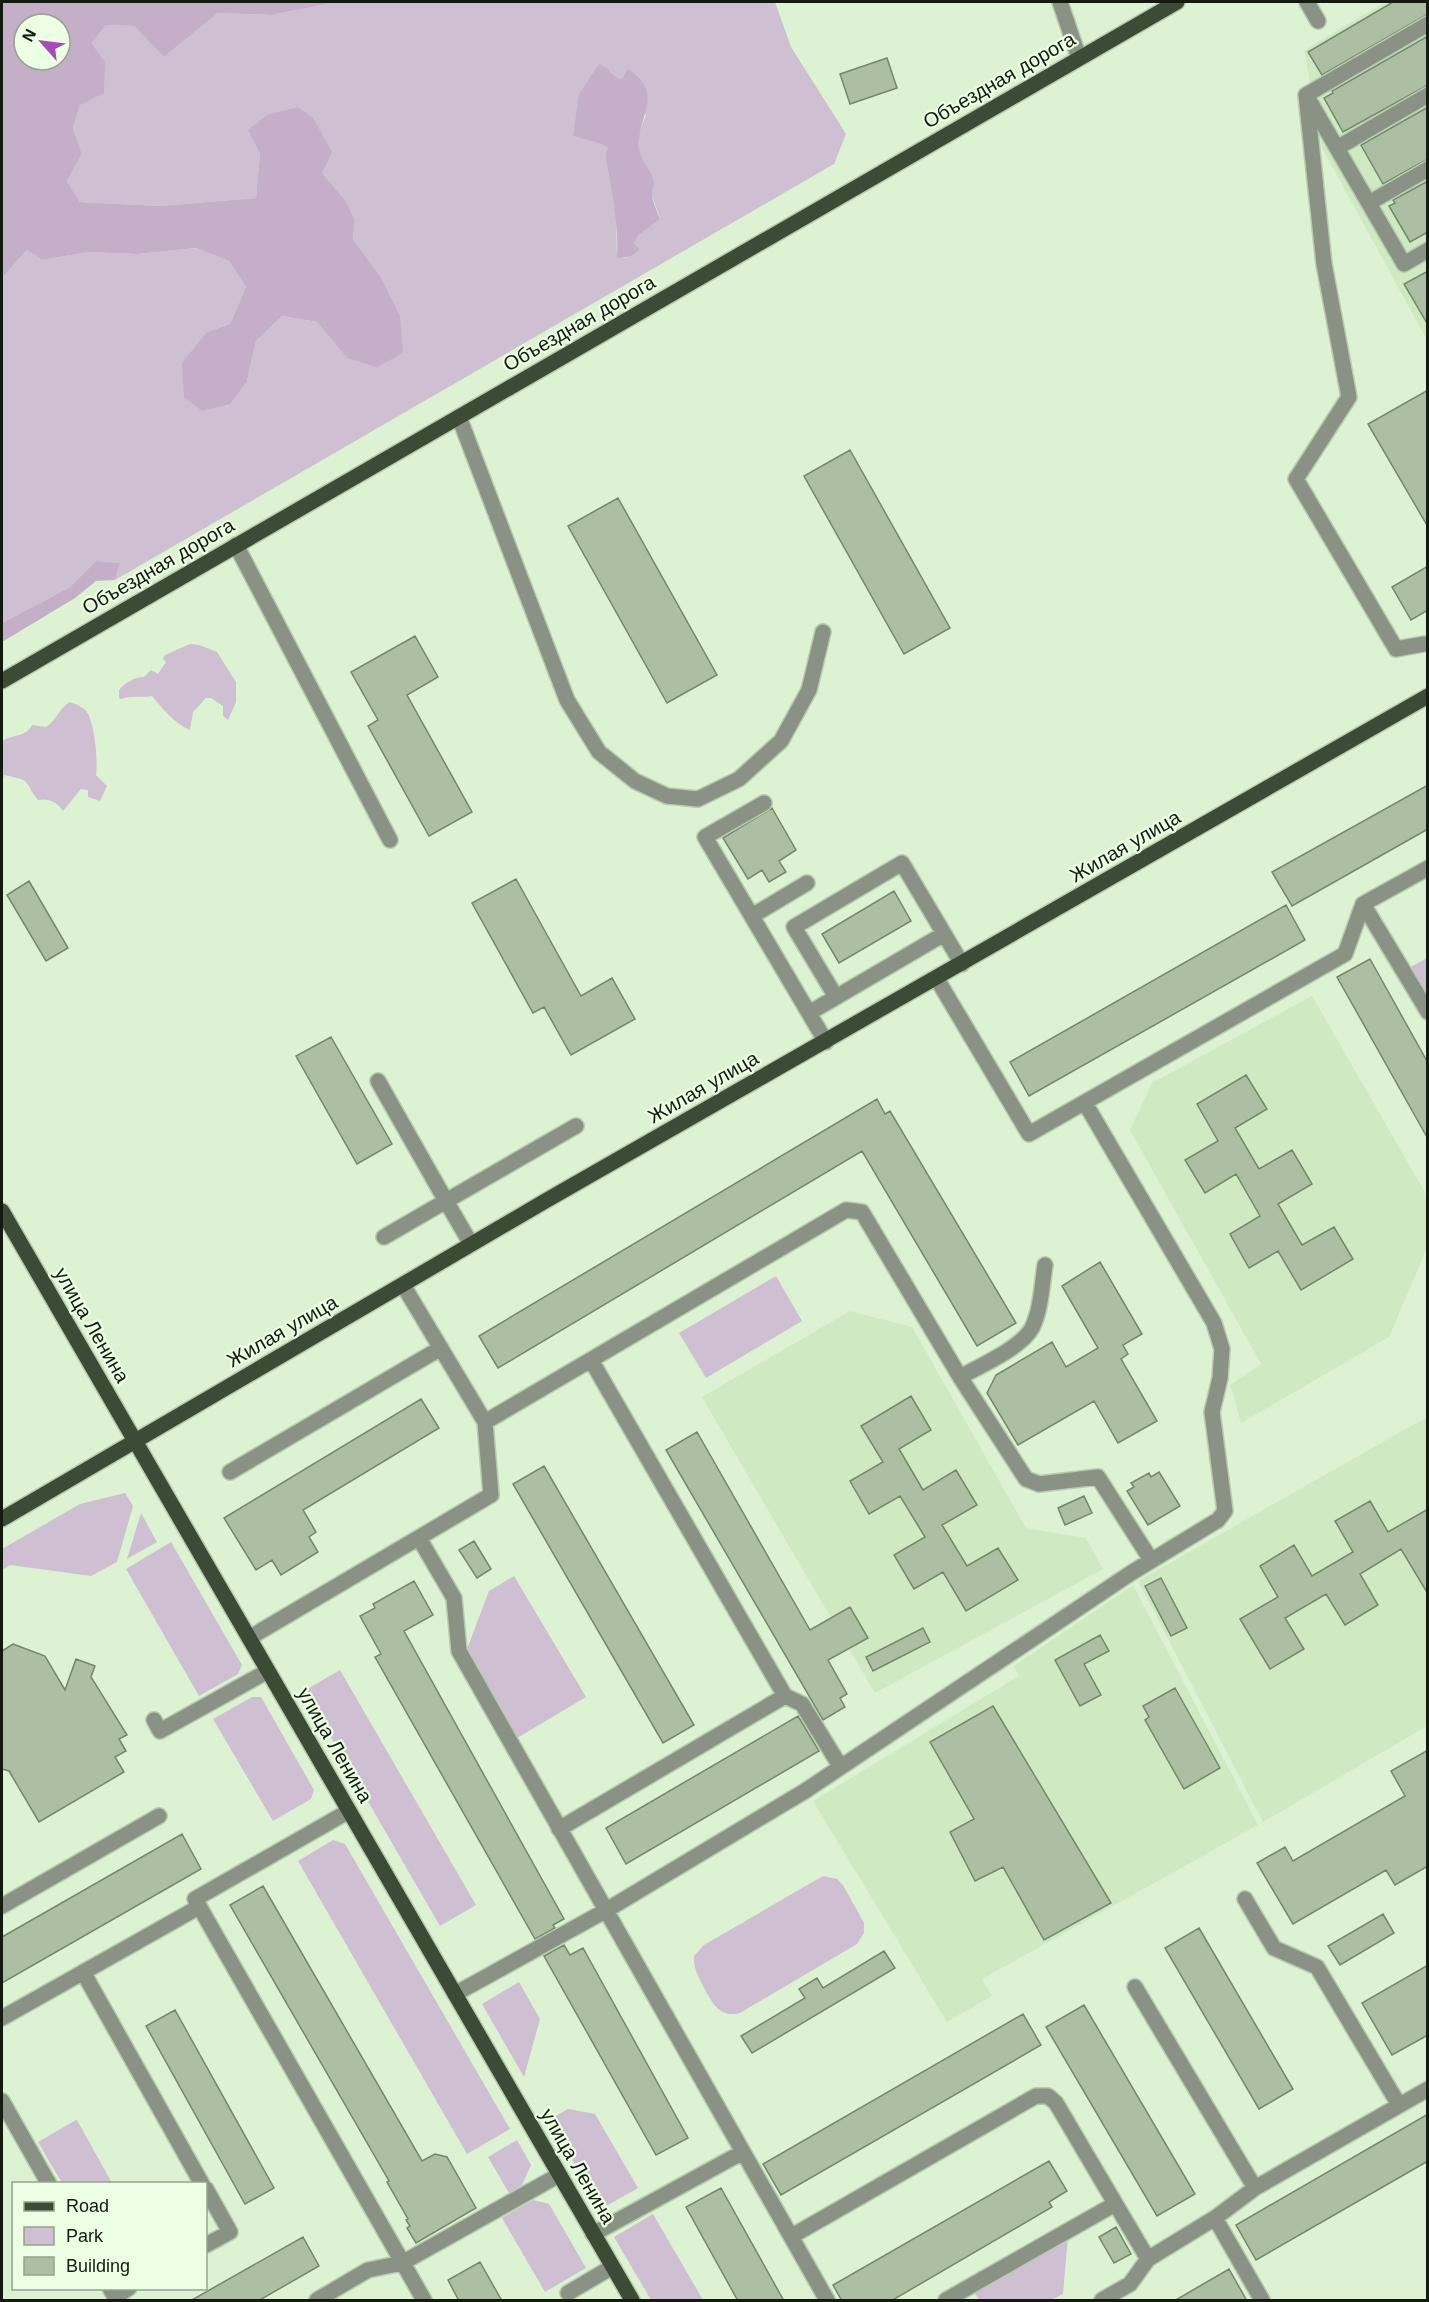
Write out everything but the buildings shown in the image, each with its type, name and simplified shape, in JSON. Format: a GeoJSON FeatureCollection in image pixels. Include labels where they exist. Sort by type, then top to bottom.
{"type":"FeatureCollection","features":[{"type":"Feature","properties":{"kind":"main road","name":"Объездная дорога"},"geometry":{"type":"LineString","coordinates":[[2,681],[1177,2]]}},
{"type":"Feature","properties":{"kind":"main road","name":"Жилая улица"},"geometry":{"type":"LineString","coordinates":[[2,1519],[471,1244],[1428,696]]}},
{"type":"Feature","properties":{"kind":"main road","name":"улица Ленина"},"geometry":{"type":"LineString","coordinates":[[2,1211],[632,2301]]}},
{"type":"Feature","properties":{"kind":"lane"},"geometry":{"type":"LineString","coordinates":[[1060,2],[1079,58]]}},
{"type":"Feature","properties":{"kind":"lane"},"geometry":{"type":"LineString","coordinates":[[1308,2],[1318,21]]}},
{"type":"Feature","properties":{"kind":"lane"},"geometry":{"type":"LineString","coordinates":[[1306,95],[1428,24]]}},
{"type":"Feature","properties":{"kind":"lane"},"geometry":{"type":"LineString","coordinates":[[1306,95],[1404,264],[1428,250]]}},
{"type":"Feature","properties":{"kind":"lane"},"geometry":{"type":"LineString","coordinates":[[1306,95],[1323,264],[1349,397],[1296,479],[1396,650],[1426,645]]}},
{"type":"Feature","properties":{"kind":"lane"},"geometry":{"type":"LineString","coordinates":[[1337,148],[1428,95]]}},
{"type":"Feature","properties":{"kind":"lane"},"geometry":{"type":"LineString","coordinates":[[1369,203],[1428,169]]}},
{"type":"Feature","properties":{"kind":"lane"},"geometry":{"type":"LineString","coordinates":[[459,417],[567,700],[599,752],[635,781],[668,796],[698,799],[739,779],[781,741],[809,690],[824,632]]}},
{"type":"Feature","properties":{"kind":"lane"},"geometry":{"type":"LineString","coordinates":[[236,545],[390,840]]}},
{"type":"Feature","properties":{"kind":"lane"},"geometry":{"type":"LineString","coordinates":[[764,803],[705,837],[752,916],[781,978],[809,1013],[826,1042]]}},
{"type":"Feature","properties":{"kind":"lane"},"geometry":{"type":"LineString","coordinates":[[836,997],[794,927],[902,863],[962,964]]}},
{"type":"Feature","properties":{"kind":"lane"},"geometry":{"type":"LineString","coordinates":[[937,979],[1030,1141],[1085,1103],[1345,954],[1363,904],[1428,868]]}},
{"type":"Feature","properties":{"kind":"lane"},"geometry":{"type":"LineString","coordinates":[[752,916],[807,883]]}},
{"type":"Feature","properties":{"kind":"lane"},"geometry":{"type":"LineString","coordinates":[[1363,904],[1428,1012]]}},
{"type":"Feature","properties":{"kind":"lane"},"geometry":{"type":"LineString","coordinates":[[809,1013],[944,934]]}},
{"type":"Feature","properties":{"kind":"lane"},"geometry":{"type":"LineString","coordinates":[[378,1081],[471,1244]]}},
{"type":"Feature","properties":{"kind":"lane"},"geometry":{"type":"LineString","coordinates":[[455,1994],[605,1911],[805,1791],[1151,1560],[1218,1520],[1225,1511],[1212,1412],[1220,1378],[1222,1349],[1214,1323],[1085,1103]]}},
{"type":"Feature","properties":{"kind":"lane"},"geometry":{"type":"LineString","coordinates":[[384,1237],[576,1126]]}},
{"type":"Feature","properties":{"kind":"lane"},"geometry":{"type":"LineString","coordinates":[[485,1422],[846,1210],[862,1212],[960,1377],[1026,1479],[1039,1484],[1098,1477],[1151,1560]]}},
{"type":"Feature","properties":{"kind":"lane"},"geometry":{"type":"LineString","coordinates":[[960,1377],[1021,1341],[1031,1329],[1046,1265]]}},
{"type":"Feature","properties":{"kind":"lane"},"geometry":{"type":"LineString","coordinates":[[249,1638],[491,1495],[485,1422],[403,1285]]}},
{"type":"Feature","properties":{"kind":"lane"},"geometry":{"type":"LineString","coordinates":[[230,1472],[441,1348]]}},
{"type":"Feature","properties":{"kind":"lane"},"geometry":{"type":"LineString","coordinates":[[591,1360],[785,1696],[802,1704],[840,1766]]}},
{"type":"Feature","properties":{"kind":"lane"},"geometry":{"type":"LineString","coordinates":[[419,1538],[454,1598],[459,1650],[827,2301]]}},
{"type":"Feature","properties":{"kind":"lane"},"geometry":{"type":"LineString","coordinates":[[154,1720],[160,1731],[268,1671]]}},
{"type":"Feature","properties":{"kind":"lane"},"geometry":{"type":"LineString","coordinates":[[559,1829],[785,1696]]}},
{"type":"Feature","properties":{"kind":"lane"},"geometry":{"type":"LineString","coordinates":[[349,1811],[195,1899],[402,2263],[408,2288],[423,2301]]}},
{"type":"Feature","properties":{"kind":"lane"},"geometry":{"type":"LineString","coordinates":[[2,1906],[159,1816]]}},
{"type":"Feature","properties":{"kind":"lane"},"geometry":{"type":"LineString","coordinates":[[1245,1899],[1274,1948],[1317,1967],[1399,2105]]}},
{"type":"Feature","properties":{"kind":"lane"},"geometry":{"type":"LineString","coordinates":[[2,2018],[199,1906]]}},
{"type":"Feature","properties":{"kind":"lane"},"geometry":{"type":"LineString","coordinates":[[83,1972],[201,2182]]}},
{"type":"Feature","properties":{"kind":"lane"},"geometry":{"type":"LineString","coordinates":[[1135,1987],[1255,2188]]}},
{"type":"Feature","properties":{"kind":"lane"},"geometry":{"type":"LineString","coordinates":[[1102,2301],[1131,2284],[1148,2259],[1215,2218],[1255,2188],[1428,2089]]}},
{"type":"Feature","properties":{"kind":"lane"},"geometry":{"type":"LineString","coordinates":[[792,2236],[1036,2096],[1048,2096],[1056,2103],[1148,2259]]}},
{"type":"Feature","properties":{"kind":"lane"},"geometry":{"type":"LineString","coordinates":[[2,2101],[48,2182]]}},
{"type":"Feature","properties":{"kind":"lane"},"geometry":{"type":"LineString","coordinates":[[593,2234],[743,2151]]}},
{"type":"Feature","properties":{"kind":"lane"},"geometry":{"type":"LineString","coordinates":[[317,2301],[368,2270],[402,2263],[559,2175]]}},
{"type":"Feature","properties":{"kind":"lane"},"geometry":{"type":"LineString","coordinates":[[207,2191],[230,2232],[207,2244]]}},
{"type":"Feature","properties":{"kind":"lane"},"geometry":{"type":"LineString","coordinates":[[946,2301],[1115,2204]]}},
{"type":"Feature","properties":{"kind":"lane"},"geometry":{"type":"LineString","coordinates":[[1215,2218],[1262,2301]]}},
{"type":"Feature","properties":{"kind":"lane"},"geometry":{"type":"LineString","coordinates":[[568,2293],[612,2267]]}},
{"type":"Feature","properties":{"kind":"lane"},"geometry":{"type":"LineString","coordinates":[[111,2290],[115,2297],[127,2290]]}},
{"type":"Feature","properties":{"kind":"shaded area"},"geometry":{"type":"Polygon","coordinates":[[[2,2],[336,2],[272,15],[218,13],[164,57],[134,26],[106,25],[91,43],[105,62],[104,93],[80,105],[73,128],[82,154],[67,181],[80,202],[160,206],[256,198],[260,153],[248,130],[267,115],[298,107],[313,118],[332,152],[322,173],[346,201],[355,220],[353,239],[380,276],[400,316],[403,353],[377,367],[347,358],[317,322],[282,316],[256,341],[247,381],[230,404],[202,411],[184,397],[182,363],[207,332],[230,324],[246,287],[229,261],[196,248],[137,254],[89,252],[42,260],[27,250],[2,278],[2,2]]]}},
{"type":"Feature","properties":{"kind":"shaded area"},"geometry":{"type":"Polygon","coordinates":[[[1385,2],[1427,2],[1427,340],[1322,148],[1304,50],[1385,2]]]}},
{"type":"Feature","properties":{"kind":"shaded area"},"geometry":{"type":"Polygon","coordinates":[[[599,64],[622,79],[628,69],[640,78],[648,97],[639,138],[639,149],[653,179],[652,196],[660,219],[638,236],[634,243],[640,249],[624,258],[617,258],[616,218],[605,154],[608,148],[573,136],[579,94],[599,64]]]}},
{"type":"Feature","properties":{"kind":"shaded area"},"geometry":{"type":"Polygon","coordinates":[[[96,561],[120,563],[115,580],[96,581],[75,598],[2,642],[2,623],[70,587],[96,561]]]}},
{"type":"Feature","properties":{"kind":"shaded area"},"geometry":{"type":"Polygon","coordinates":[[[1312,996],[1427,1196],[1427,1248],[1389,1337],[1241,1423],[1230,1385],[1261,1364],[1130,1130],[1152,1083],[1312,996]]]}},
{"type":"Feature","properties":{"kind":"shaded area"},"geometry":{"type":"Polygon","coordinates":[[[850,1311],[912,1327],[1026,1528],[1086,1538],[1103,1569],[875,1693],[702,1397],[850,1311]]]}},
{"type":"Feature","properties":{"kind":"shaded area"},"geometry":{"type":"Polygon","coordinates":[[[1427,1417],[1427,1726],[1263,1822],[1138,1581],[1427,1417]]]}},
{"type":"Feature","properties":{"kind":"shaded area"},"geometry":{"type":"Polygon","coordinates":[[[1133,1585],[1258,1825],[982,1979],[992,1996],[947,2022],[813,1801],[1019,1676],[1014,1666],[1133,1585]]]}},
{"type":"Feature","properties":{"kind":"green space"},"geometry":{"type":"Polygon","coordinates":[[[336,2],[775,2],[791,47],[846,134],[834,164],[115,580],[120,563],[96,561],[70,587],[2,623],[2,278],[27,250],[42,260],[89,252],[137,254],[196,248],[229,261],[246,287],[230,324],[207,332],[247,381],[256,341],[282,316],[317,322],[347,358],[380,276],[353,239],[355,220],[346,201],[322,173],[260,153],[256,198],[160,206],[80,202],[67,181],[82,154],[73,128],[80,105],[90,43],[106,25],[134,26],[164,57],[218,13],[272,15],[336,2]],[[603,65],[573,136],[608,148],[605,154],[616,214],[617,257],[626,258],[640,249],[634,243],[638,236],[660,219],[651,192],[654,183],[639,151],[639,133],[646,115],[622,79],[617,78],[603,65]]]}},
{"type":"Feature","properties":{"kind":"green space"},"geometry":{"type":"Polygon","coordinates":[[[190,644],[217,652],[236,682],[236,702],[228,720],[223,716],[223,706],[211,698],[206,698],[193,712],[190,730],[174,720],[152,696],[119,698],[119,690],[127,683],[144,677],[151,670],[158,674],[166,662],[163,659],[165,655],[190,644]]]}},
{"type":"Feature","properties":{"kind":"green space"},"geometry":{"type":"Polygon","coordinates":[[[70,702],[88,713],[96,745],[96,775],[107,786],[100,801],[88,797],[88,790],[81,789],[63,811],[52,801],[38,800],[28,784],[19,778],[4,775],[2,782],[2,741],[26,732],[32,725],[46,727],[70,702]]]}},
{"type":"Feature","properties":{"kind":"green space"},"geometry":{"type":"Polygon","coordinates":[[[1427,958],[1427,996],[1411,967],[1427,958]]]}},
{"type":"Feature","properties":{"kind":"green space"},"geometry":{"type":"Polygon","coordinates":[[[776,1276],[802,1321],[706,1378],[679,1333],[776,1276]]]}},
{"type":"Feature","properties":{"kind":"green space"},"geometry":{"type":"Polygon","coordinates":[[[125,1493],[133,1506],[117,1562],[91,1576],[10,1565],[2,1570],[2,1549],[80,1504],[125,1493]]]}},
{"type":"Feature","properties":{"kind":"green space"},"geometry":{"type":"Polygon","coordinates":[[[141,1513],[157,1542],[127,1559],[141,1513]]]}},
{"type":"Feature","properties":{"kind":"green space"},"geometry":{"type":"Polygon","coordinates":[[[171,1542],[242,1665],[238,1674],[199,1696],[126,1569],[171,1542]]]}},
{"type":"Feature","properties":{"kind":"green space"},"geometry":{"type":"Polygon","coordinates":[[[514,1576],[586,1697],[517,1738],[467,1649],[489,1591],[514,1576]]]}},
{"type":"Feature","properties":{"kind":"green space"},"geometry":{"type":"Polygon","coordinates":[[[340,1670],[476,1905],[440,1926],[304,1691],[340,1670]]]}},
{"type":"Feature","properties":{"kind":"green space"},"geometry":{"type":"Polygon","coordinates":[[[252,1697],[261,1697],[314,1790],[311,1799],[273,1821],[213,1719],[252,1697]]]}},
{"type":"Feature","properties":{"kind":"green space"},"geometry":{"type":"Polygon","coordinates":[[[333,1840],[345,1844],[510,2129],[467,2154],[298,1861],[333,1840]]]}},
{"type":"Feature","properties":{"kind":"green space"},"geometry":{"type":"Polygon","coordinates":[[[823,1876],[837,1879],[843,1885],[864,1923],[864,1933],[857,1944],[740,2013],[722,2012],[711,1999],[698,1976],[694,1956],[704,1945],[823,1876]]]}},
{"type":"Feature","properties":{"kind":"green space"},"geometry":{"type":"Polygon","coordinates":[[[519,1982],[540,2019],[524,2077],[482,2004],[519,1982]]]}},
{"type":"Feature","properties":{"kind":"green space"},"geometry":{"type":"Polygon","coordinates":[[[568,2109],[595,2114],[638,2188],[601,2209],[549,2120],[568,2109]]]}},
{"type":"Feature","properties":{"kind":"green space"},"geometry":{"type":"Polygon","coordinates":[[[77,2120],[111,2182],[61,2182],[38,2142],[77,2120]]]}},
{"type":"Feature","properties":{"kind":"green space"},"geometry":{"type":"Polygon","coordinates":[[[517,2140],[531,2165],[522,2185],[509,2193],[488,2157],[517,2140]]]}},
{"type":"Feature","properties":{"kind":"green space"},"geometry":{"type":"Polygon","coordinates":[[[533,2200],[549,2204],[586,2268],[545,2292],[502,2218],[533,2200]]]}},
{"type":"Feature","properties":{"kind":"green space"},"geometry":{"type":"Polygon","coordinates":[[[653,2214],[703,2300],[651,2300],[614,2237],[653,2214]]]}},
{"type":"Feature","properties":{"kind":"green space"},"geometry":{"type":"Polygon","coordinates":[[[1068,2236],[1063,2294],[1051,2300],[979,2300],[974,2292],[1068,2236]]]}}]}
